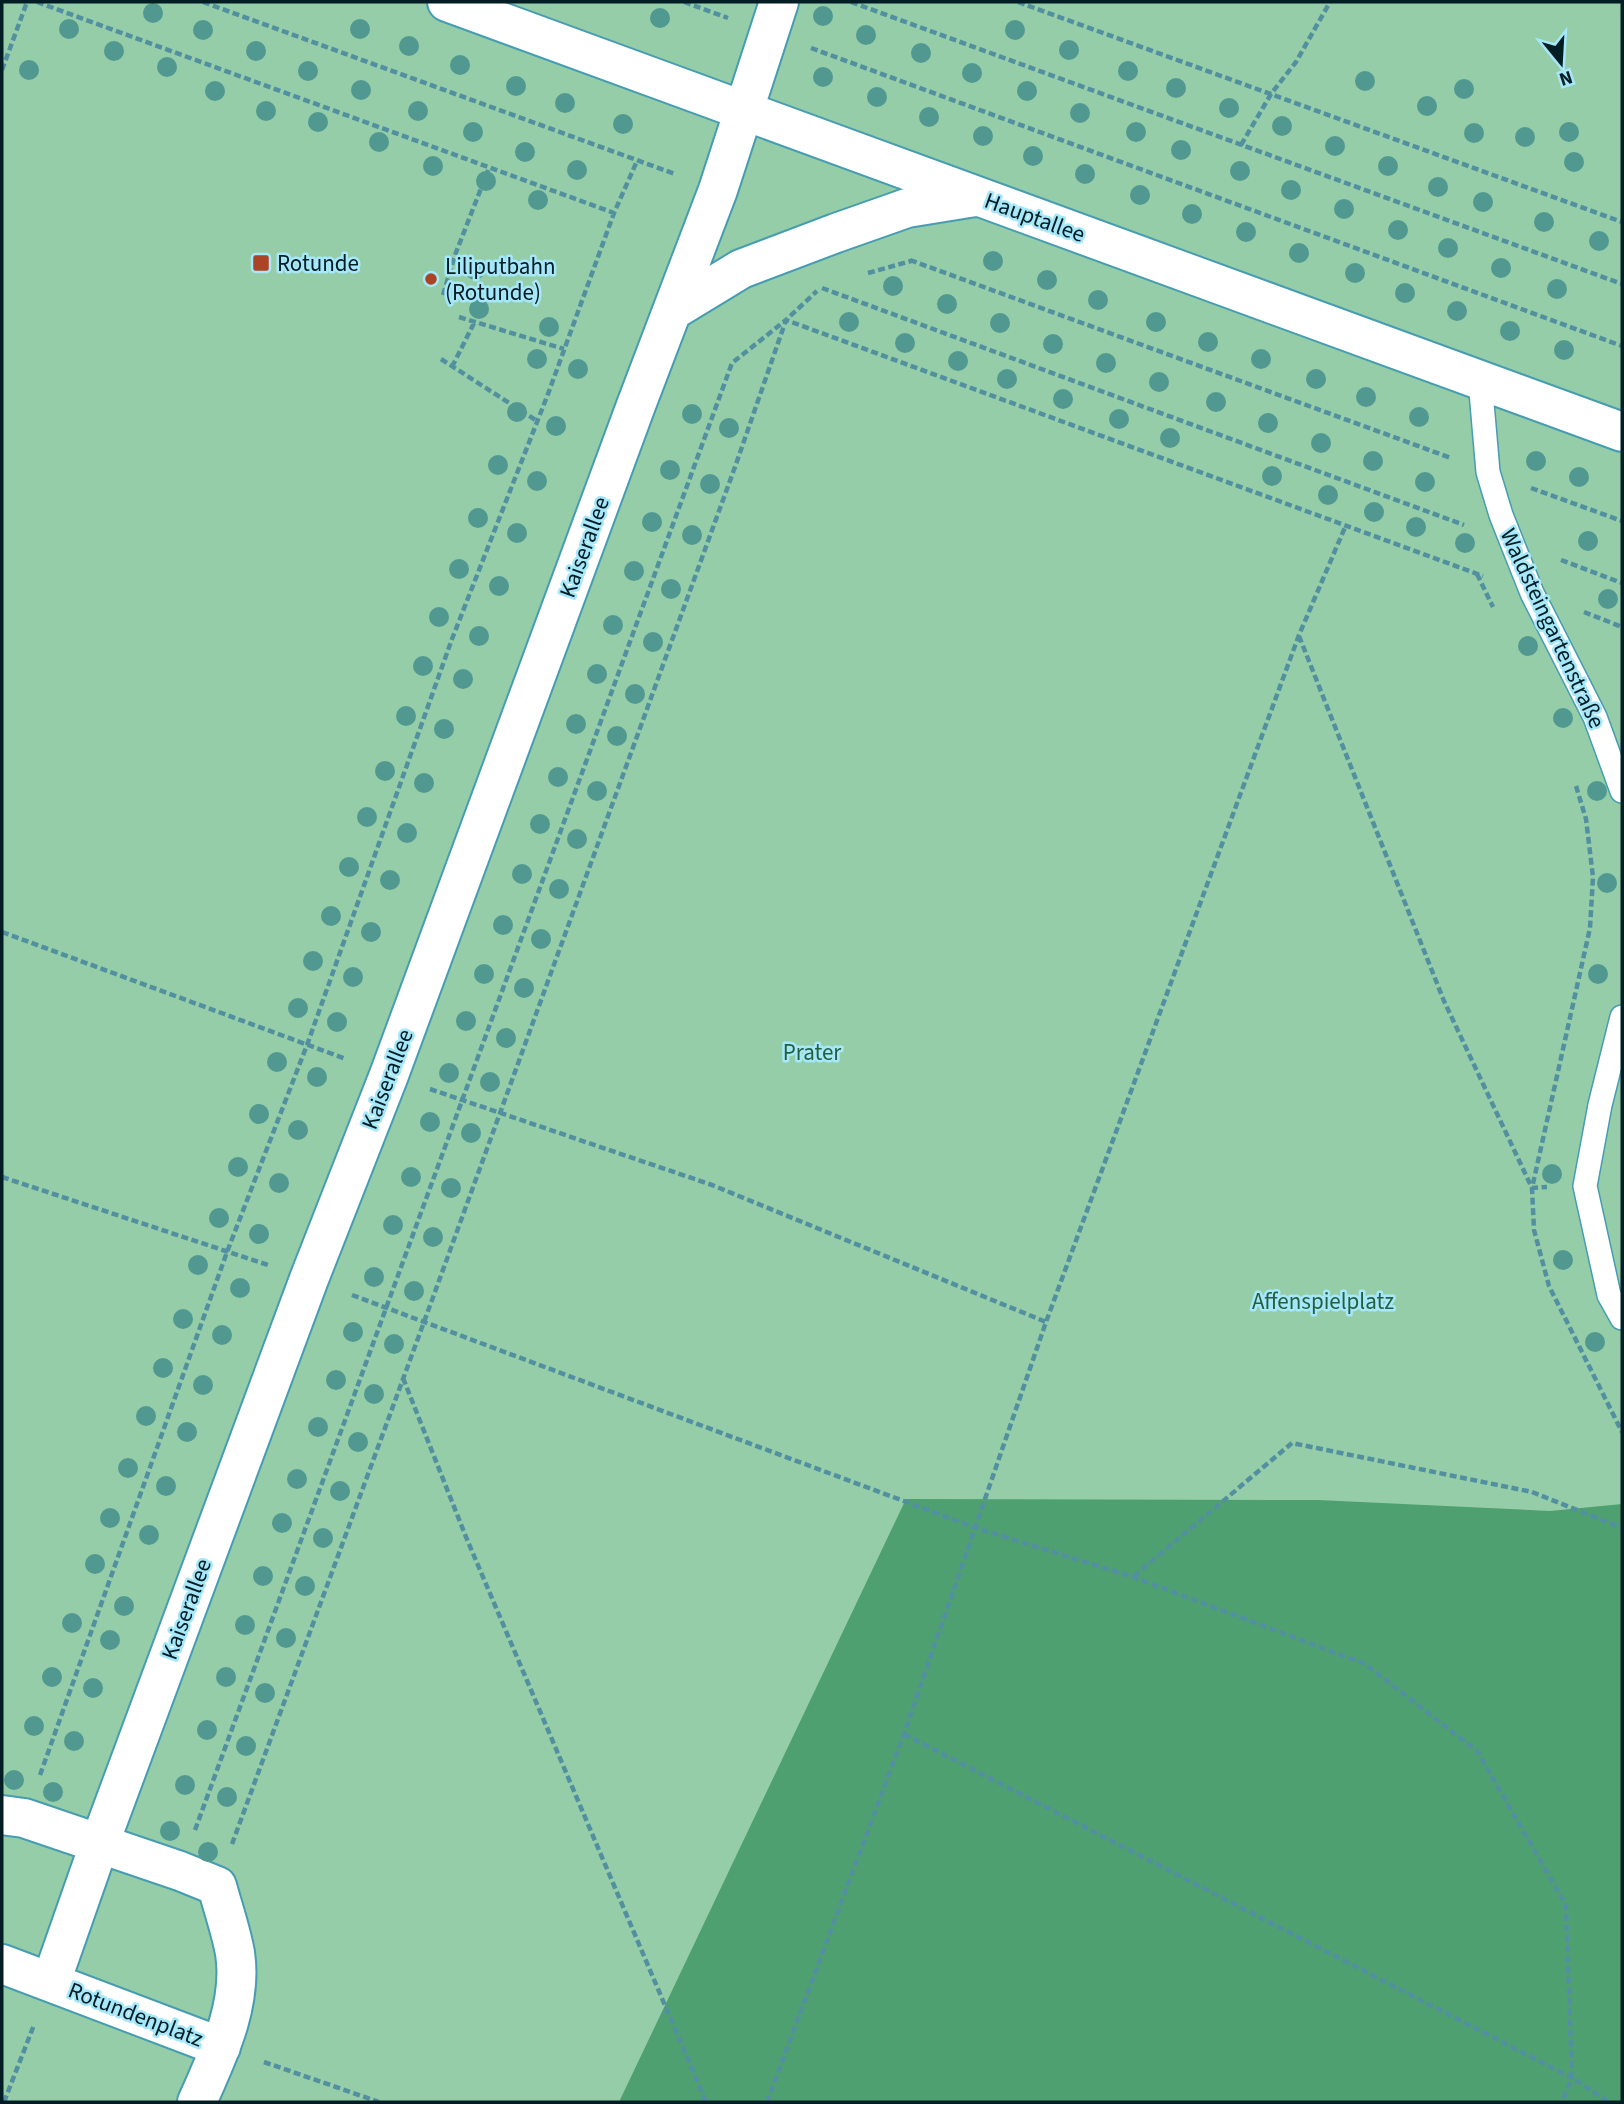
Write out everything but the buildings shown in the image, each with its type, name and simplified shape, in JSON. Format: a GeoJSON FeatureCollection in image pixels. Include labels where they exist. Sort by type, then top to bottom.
{"type":"FeatureCollection","features":[{"type":"Feature","properties":{"kind":"street","name":"Hauptallee"},"geometry":{"type":"LineString","coordinates":[[447,2],[1622,432]]}},
{"type":"Feature","properties":{"kind":"street","name":"Kaiserallee"},"geometry":{"type":"LineString","coordinates":[[99,1845],[718,190],[779,2]]}},
{"type":"Feature","properties":{"kind":"street"},"geometry":{"type":"LineString","coordinates":[[672,311],[741,269],[836,233],[907,208],[978,196]]}},
{"type":"Feature","properties":{"kind":"street"},"geometry":{"type":"LineString","coordinates":[[13,1817],[180,1871],[217,1886]]}},
{"type":"Feature","properties":{"kind":"street","name":"Rotundenplatz"},"geometry":{"type":"LineString","coordinates":[[51,1982],[99,1845]]}},
{"type":"Feature","properties":{"kind":"street","name":"Rotundenplatz"},"geometry":{"type":"LineString","coordinates":[[197,2102],[221,2046],[237,1987],[235,1954],[217,1886]]}},
{"type":"Feature","properties":{"kind":"street","name":"Rotundenplatz"},"geometry":{"type":"LineString","coordinates":[[2,1964],[221,2046]]}},
{"type":"Feature","properties":{"kind":"lane","name":"Waldsteingartenstraße"},"geometry":{"type":"LineString","coordinates":[[1480,380],[1488,472],[1501,514],[1532,593],[1595,717],[1622,791]]}},
{"type":"Feature","properties":{"kind":"lane"},"geometry":{"type":"LineString","coordinates":[[1622,1017],[1600,1105],[1585,1186],[1609,1295],[1622,1318]]}},
{"type":"Feature","properties":{"kind":"path"},"geometry":{"type":"LineString","coordinates":[[2,71],[27,2]]}},
{"type":"Feature","properties":{"kind":"path"},"geometry":{"type":"LineString","coordinates":[[37,2],[614,213]]}},
{"type":"Feature","properties":{"kind":"path"},"geometry":{"type":"LineString","coordinates":[[202,2],[718,190]]}},
{"type":"Feature","properties":{"kind":"path"},"geometry":{"type":"LineString","coordinates":[[684,2],[721,15]]}},
{"type":"Feature","properties":{"kind":"path"},"geometry":{"type":"LineString","coordinates":[[851,2],[1622,284]]}},
{"type":"Feature","properties":{"kind":"path"},"geometry":{"type":"LineString","coordinates":[[1018,2],[1622,222]]}},
{"type":"Feature","properties":{"kind":"path"},"geometry":{"type":"LineString","coordinates":[[1241,145],[1271,94],[1297,62],[1330,2]]}},
{"type":"Feature","properties":{"kind":"path"},"geometry":{"type":"LineString","coordinates":[[822,52],[1622,346]]}},
{"type":"Feature","properties":{"kind":"path"},"geometry":{"type":"LineString","coordinates":[[13,1817],[307,1045],[452,639],[614,213],[637,161]]}},
{"type":"Feature","properties":{"kind":"path"},"geometry":{"type":"LineString","coordinates":[[443,295],[455,255],[489,168]]}},
{"type":"Feature","properties":{"kind":"path"},"geometry":{"type":"LineString","coordinates":[[836,233],[1622,521]]}},
{"type":"Feature","properties":{"kind":"path"},"geometry":{"type":"LineString","coordinates":[[860,276],[911,261]]}},
{"type":"Feature","properties":{"kind":"path"},"geometry":{"type":"LineString","coordinates":[[180,1871],[732,363],[786,320],[821,287],[834,284]]}},
{"type":"Feature","properties":{"kind":"path"},"geometry":{"type":"LineString","coordinates":[[821,287],[1622,583]]}},
{"type":"Feature","properties":{"kind":"path"},"geometry":{"type":"LineString","coordinates":[[459,317],[564,349]]}},
{"type":"Feature","properties":{"kind":"path"},"geometry":{"type":"LineString","coordinates":[[786,320],[1622,626]]}},
{"type":"Feature","properties":{"kind":"path"},"geometry":{"type":"LineString","coordinates":[[217,1886],[726,493],[786,320]]}},
{"type":"Feature","properties":{"kind":"path"},"geometry":{"type":"LineString","coordinates":[[452,367],[474,323]]}},
{"type":"Feature","properties":{"kind":"path"},"geometry":{"type":"LineString","coordinates":[[441,359],[537,421]]}},
{"type":"Feature","properties":{"kind":"path"},"geometry":{"type":"LineString","coordinates":[[767,2102],[904,1734],[1046,1322],[1298,635],[1346,525]]}},
{"type":"Feature","properties":{"kind":"path"},"geometry":{"type":"LineString","coordinates":[[1476,573],[1494,609]]}},
{"type":"Feature","properties":{"kind":"path"},"geometry":{"type":"LineString","coordinates":[[1298,635],[1444,1000],[1532,1188]]}},
{"type":"Feature","properties":{"kind":"path"},"geometry":{"type":"LineString","coordinates":[[1574,779],[1586,819],[1593,877],[1590,928],[1532,1188],[1534,1230],[1549,1286],[1622,1432]]}},
{"type":"Feature","properties":{"kind":"path"},"geometry":{"type":"LineString","coordinates":[[2,932],[389,1075],[712,1185],[1046,1322]]}},
{"type":"Feature","properties":{"kind":"path"},"geometry":{"type":"LineString","coordinates":[[2,1177],[309,1279],[976,1528],[1133,1577],[1365,1664],[1477,1751],[1566,1905],[1572,2078],[1562,2102]]}},
{"type":"Feature","properties":{"kind":"path"},"geometry":{"type":"LineString","coordinates":[[403,1378],[471,1550],[706,2102]]}},
{"type":"Feature","properties":{"kind":"path"},"geometry":{"type":"LineString","coordinates":[[1133,1577],[1292,1443],[1532,1492],[1622,1528]]}},
{"type":"Feature","properties":{"kind":"path"},"geometry":{"type":"LineString","coordinates":[[904,1734],[1572,2078],[1609,2102]]}},
{"type":"Feature","properties":{"kind":"path"},"geometry":{"type":"LineString","coordinates":[[4,2102],[51,1982]]}},
{"type":"Feature","properties":{"kind":"path"},"geometry":{"type":"LineString","coordinates":[[221,2046],[379,2102]]}},
{"type":"Feature","properties":{"kind":"green space","name":"Prater"},"geometry":{"type":"Polygon","coordinates":[[[2,2],[1622,2],[1622,2102],[2,2102],[2,2]]]}},
{"type":"Feature","properties":{"kind":"green space"},"geometry":{"type":"Polygon","coordinates":[[[906,1499],[1318,1500],[1550,1511],[1622,1504],[1622,2102],[619,2102],[906,1499]]]}},
{"type":"Feature","properties":{"kind":"place","name":"Rotunde"},"geometry":{"type":"Point","coordinates":[261,263]}},
{"type":"Feature","properties":{"kind":"place","name":"Liliputbahn (Rotunde)"},"geometry":{"type":"Point","coordinates":[431,279]}},
{"type":"Feature","properties":{"kind":"park label","name":"Affenspielplatz"},"geometry":{"type":"Point","coordinates":[1323,1301]}}]}
